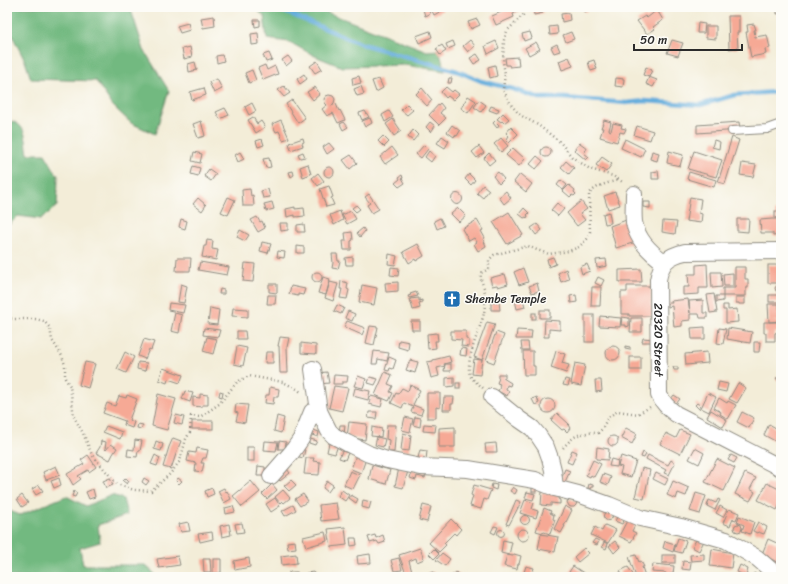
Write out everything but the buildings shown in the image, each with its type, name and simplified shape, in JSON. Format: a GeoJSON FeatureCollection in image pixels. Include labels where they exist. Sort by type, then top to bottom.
{"type":"FeatureCollection","features":[{"type":"Feature","properties":{"kind":"street"},"geometry":{"type":"LineString","coordinates":[[634,194],[634,224],[638,234],[654,256],[664,262],[675,254],[685,252],[781,251]]}},
{"type":"Feature","properties":{"kind":"street","name":"20320 Street"},"geometry":{"type":"LineString","coordinates":[[661,398],[659,395],[658,280],[659,271],[664,262]]}},
{"type":"Feature","properties":{"kind":"street"},"geometry":{"type":"LineString","coordinates":[[271,476],[301,439],[315,411],[313,369]]}},
{"type":"Feature","properties":{"kind":"street"},"geometry":{"type":"LineString","coordinates":[[492,397],[532,428],[546,446],[553,470],[555,488]]}},
{"type":"Feature","properties":{"kind":"street"},"geometry":{"type":"LineString","coordinates":[[661,398],[676,414],[781,468]]}},
{"type":"Feature","properties":{"kind":"street"},"geometry":{"type":"LineString","coordinates":[[315,411],[334,436],[369,454],[387,460],[421,467],[468,469],[535,480],[609,505],[640,518],[681,527],[726,540],[757,558],[779,577]]}},
{"type":"Feature","properties":{"kind":"lane"},"geometry":{"type":"LineString","coordinates":[[732,131],[767,129],[781,124]]}},
{"type":"Feature","properties":{"kind":"path"},"geometry":{"type":"LineString","coordinates":[[526,7],[523,15],[507,31],[504,40],[503,62],[505,74],[503,90],[512,106],[520,115],[538,125],[560,142],[572,157],[590,169],[613,176],[626,184],[634,194]]}},
{"type":"Feature","properties":{"kind":"path"},"geometry":{"type":"LineString","coordinates":[[492,397],[471,376],[470,368],[470,359],[484,313],[484,289],[480,280],[481,273],[489,269],[489,260],[494,255],[528,246],[549,254],[569,251],[579,246],[587,239],[590,232],[589,194],[593,190],[605,184],[619,180]]}},
{"type":"Feature","properties":{"kind":"path"},"geometry":{"type":"LineString","coordinates":[[7,318],[35,319],[44,321],[50,328],[52,340],[62,356],[65,365],[65,378],[70,386],[74,416],[92,455],[117,484],[134,490],[151,491],[170,474],[180,461],[186,439],[190,432],[191,416],[200,417],[219,404],[237,382],[250,376],[283,382],[297,389],[307,398],[315,411]]}},
{"type":"Feature","properties":{"kind":"path"},"geometry":{"type":"LineString","coordinates":[[553,470],[559,453],[571,439],[586,432],[598,433],[602,429],[608,417],[618,411],[638,414],[654,405],[661,398]]}},
{"type":"Feature","properties":{"kind":"green space"},"geometry":{"type":"Polygon","coordinates":[[[7,7],[130,7],[144,50],[169,91],[155,134],[131,123],[113,106],[96,81],[31,79],[25,61],[7,25],[7,7]]]}},
{"type":"Feature","properties":{"kind":"green space"},"geometry":{"type":"Polygon","coordinates":[[[254,7],[313,7],[427,51],[439,50],[445,71],[404,65],[342,67],[315,56],[289,42],[267,39],[264,16],[254,7]]]}},
{"type":"Feature","properties":{"kind":"green space"},"geometry":{"type":"Polygon","coordinates":[[[7,121],[14,122],[22,128],[28,154],[45,154],[58,176],[57,206],[41,219],[18,216],[7,227],[7,121]]]}},
{"type":"Feature","properties":{"kind":"green space"},"geometry":{"type":"Polygon","coordinates":[[[112,495],[123,499],[127,515],[98,525],[100,542],[80,548],[83,565],[145,565],[158,577],[7,577],[7,510],[20,515],[66,496],[86,506],[112,495]]]}},
{"type":"Feature","properties":{"kind":"waterway"},"geometry":{"type":"LineString","coordinates":[[273,7],[362,44],[457,71],[481,81],[540,98],[564,98],[626,103],[645,101],[700,105],[735,95],[776,92],[781,90]]}},
{"type":"Feature","properties":{"kind":"place","name":"Shembe Temple"},"geometry":{"type":"Point","coordinates":[452,299]}}]}
